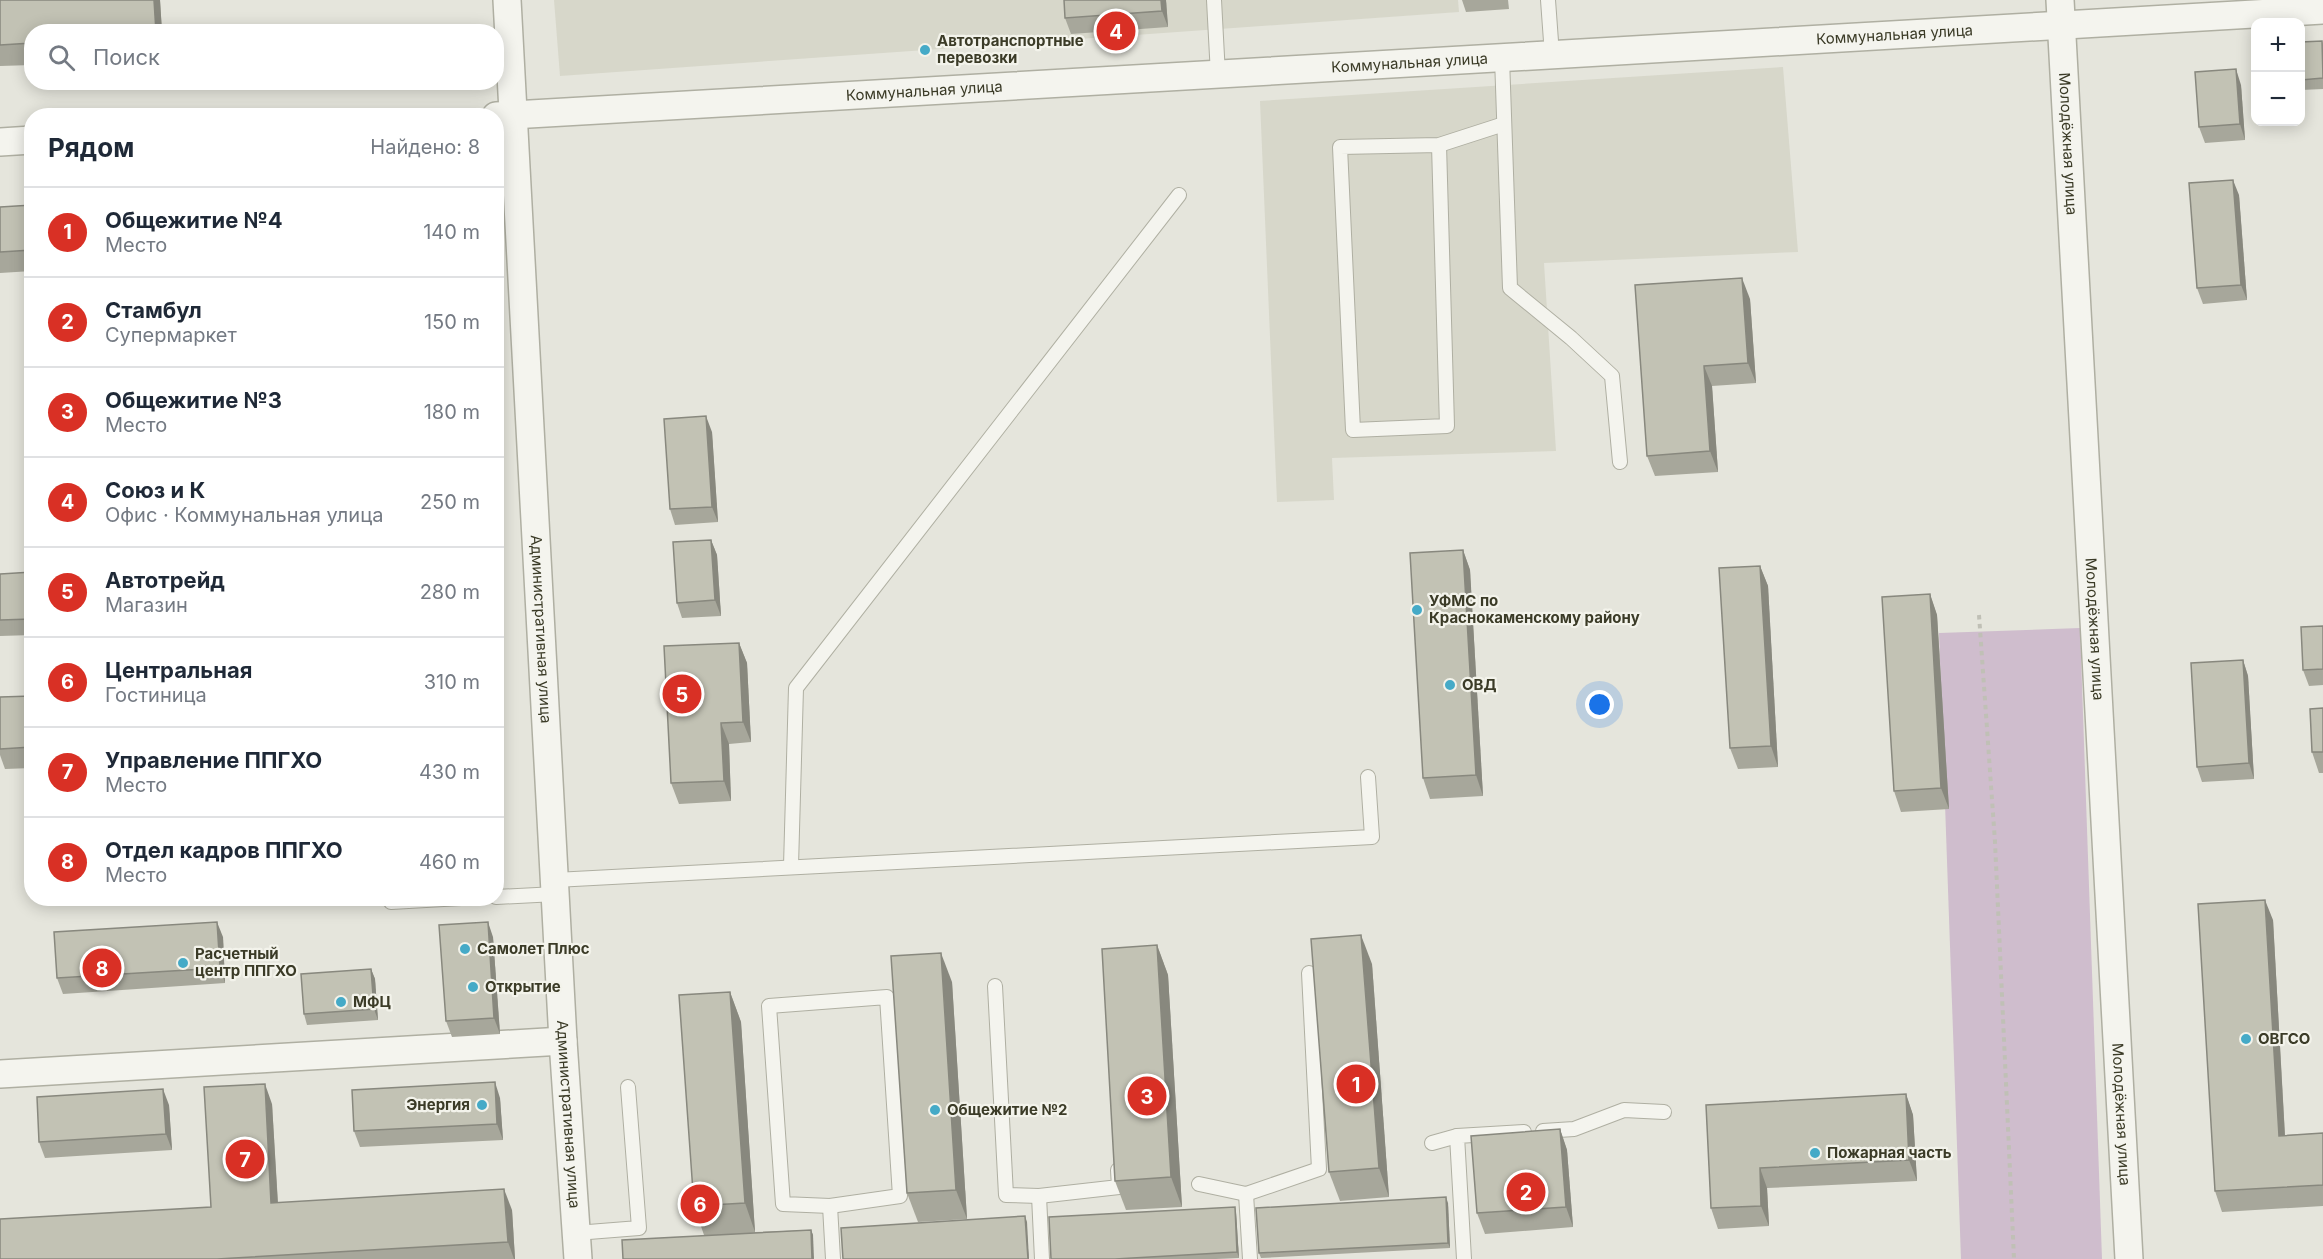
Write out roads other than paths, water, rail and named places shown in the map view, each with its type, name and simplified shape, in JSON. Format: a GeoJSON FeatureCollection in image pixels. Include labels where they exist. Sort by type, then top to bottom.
{"type":"FeatureCollection","features":[{"type":"Feature","properties":{"kind":"street","name":"Административная улица"},"geometry":{"type":"LineString","coordinates":[[507,0],[505,116],[556,887],[563,1041],[577,1246]]}},
{"type":"Feature","properties":{"kind":"street","name":"Коммунальная улица"},"geometry":{"type":"LineString","coordinates":[[505,116],[1551,55],[2061,13],[2323,10]]}},
{"type":"Feature","properties":{"kind":"street","name":"Молодёжная улица"},"geometry":{"type":"LineString","coordinates":[[2061,13],[2129,1259]]}},
{"type":"Feature","properties":{"kind":"street"},"geometry":{"type":"LineString","coordinates":[[0,142],[24,140]]}},
{"type":"Feature","properties":{"kind":"street"},"geometry":{"type":"LineString","coordinates":[[0,1074],[563,1041]]}},
{"type":"Feature","properties":{"kind":"lane"},"geometry":{"type":"LineString","coordinates":[[1214,0],[1218,75]]}},
{"type":"Feature","properties":{"kind":"lane"},"geometry":{"type":"LineString","coordinates":[[1548,0],[1551,55]]}},
{"type":"Feature","properties":{"kind":"lane"},"geometry":{"type":"LineString","coordinates":[[1502,58],[1510,288],[1571,338],[1612,376],[1620,462]]}},
{"type":"Feature","properties":{"kind":"lane"},"geometry":{"type":"LineString","coordinates":[[1439,145],[1447,426],[1353,430],[1340,147],[1439,145],[1504,124]]}},
{"type":"Feature","properties":{"kind":"lane"},"geometry":{"type":"LineString","coordinates":[[790,866],[796,688],[1179,195]]}},
{"type":"Feature","properties":{"kind":"lane"},"geometry":{"type":"LineString","coordinates":[[504,896],[556,887],[790,866],[1371,837],[1368,777]]}},
{"type":"Feature","properties":{"kind":"lane"},"geometry":{"type":"LineString","coordinates":[[1199,1184],[1246,1194],[1318,1170],[1309,973]]}},
{"type":"Feature","properties":{"kind":"lane"},"geometry":{"type":"LineString","coordinates":[[995,986],[1006,1195],[1039,1196],[1119,1188],[1117,1153]]}},
{"type":"Feature","properties":{"kind":"lane"},"geometry":{"type":"LineString","coordinates":[[886,997],[900,1196],[830,1206],[783,1204],[769,1006],[886,997]]}},
{"type":"Feature","properties":{"kind":"lane"},"geometry":{"type":"LineString","coordinates":[[577,1246],[639,1228],[628,1087]]}},
{"type":"Feature","properties":{"kind":"lane"},"geometry":{"type":"LineString","coordinates":[[1432,1143],[1457,1136],[1574,1129],[1624,1110],[1664,1113]]}},
{"type":"Feature","properties":{"kind":"lane"},"geometry":{"type":"LineString","coordinates":[[1457,1136],[1464,1259]]}},
{"type":"Feature","properties":{"kind":"lane"},"geometry":{"type":"LineString","coordinates":[[1246,1194],[1250,1259]]}},
{"type":"Feature","properties":{"kind":"lane"},"geometry":{"type":"LineString","coordinates":[[1039,1196],[1042,1259]]}},
{"type":"Feature","properties":{"kind":"lane"},"geometry":{"type":"LineString","coordinates":[[830,1206],[833,1259]]}},
{"type":"Feature","properties":{"kind":"place","name":"Союз и К"},"geometry":{"type":"Point","coordinates":[1116,31]}},
{"type":"Feature","properties":{"kind":"place","name":"Автотранспортные перевозки"},"geometry":{"type":"Point","coordinates":[925,50]}},
{"type":"Feature","properties":{"kind":"place","name":"УФМС по Краснокаменскому району"},"geometry":{"type":"Point","coordinates":[1417,610]}},
{"type":"Feature","properties":{"kind":"place","name":"ОВД"},"geometry":{"type":"Point","coordinates":[1450,685]}},
{"type":"Feature","properties":{"kind":"place","name":"Автотрейд"},"geometry":{"type":"Point","coordinates":[682,694]}},
{"type":"Feature","properties":{"kind":"place","name":"Самолет Плюс"},"geometry":{"type":"Point","coordinates":[465,949]}},
{"type":"Feature","properties":{"kind":"place","name":"Расчетный центр ППГХО"},"geometry":{"type":"Point","coordinates":[183,963]}},
{"type":"Feature","properties":{"kind":"place","name":"Отдел кадров ППГХО"},"geometry":{"type":"Point","coordinates":[102,968]}},
{"type":"Feature","properties":{"kind":"place","name":"Открытие"},"geometry":{"type":"Point","coordinates":[473,987]}},
{"type":"Feature","properties":{"kind":"place","name":"МФЦ"},"geometry":{"type":"Point","coordinates":[341,1002]}},
{"type":"Feature","properties":{"kind":"place","name":"ОВГСО"},"geometry":{"type":"Point","coordinates":[2246,1039]}},
{"type":"Feature","properties":{"kind":"place","name":"Общежитие №4"},"geometry":{"type":"Point","coordinates":[1356,1084]}},
{"type":"Feature","properties":{"kind":"place","name":"Общежитие №3"},"geometry":{"type":"Point","coordinates":[1147,1096]}},
{"type":"Feature","properties":{"kind":"place","name":"Энергия"},"geometry":{"type":"Point","coordinates":[482,1105]}},
{"type":"Feature","properties":{"kind":"place","name":"Общежитие №2"},"geometry":{"type":"Point","coordinates":[935,1110]}},
{"type":"Feature","properties":{"kind":"place","name":"Пожарная часть"},"geometry":{"type":"Point","coordinates":[1815,1153]}},
{"type":"Feature","properties":{"kind":"place","name":"Управление ППГХО"},"geometry":{"type":"Point","coordinates":[245,1159]}},
{"type":"Feature","properties":{"kind":"place","name":"Стамбул"},"geometry":{"type":"Point","coordinates":[1526,1192]}},
{"type":"Feature","properties":{"kind":"place","name":"Центральная"},"geometry":{"type":"Point","coordinates":[700,1204]}}]}
